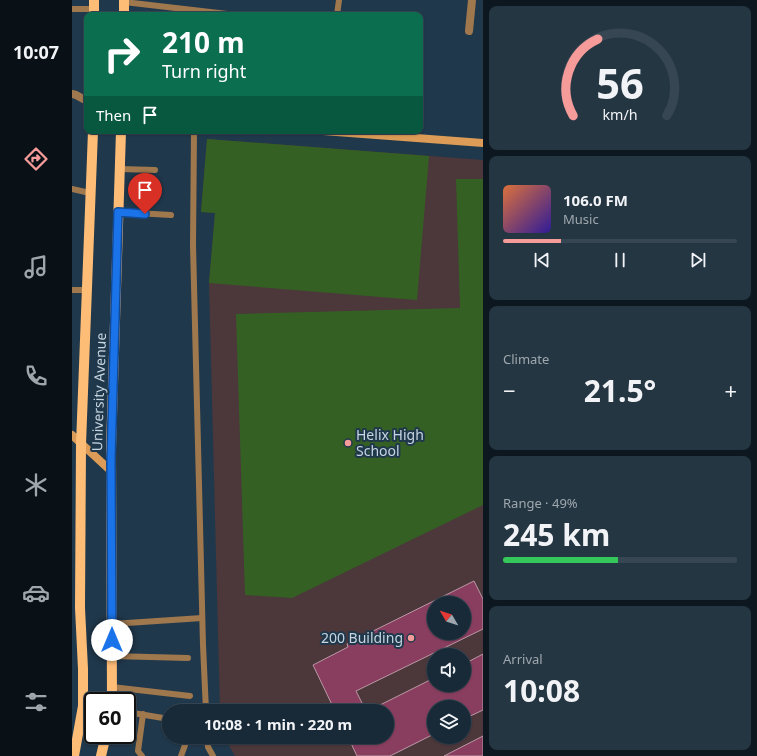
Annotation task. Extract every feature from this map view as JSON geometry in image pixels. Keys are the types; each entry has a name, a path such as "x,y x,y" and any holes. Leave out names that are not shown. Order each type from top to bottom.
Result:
{"main road":[{"path":"124,1 124,12"},
{"name":"University Avenue","path":"74,756 83,706 83,669 76,605 93,134"},
{"name":"University Avenue","path":"112,692 111,471 121,134"},
{"path":"100,756 103,744"}],"street":[{"path":"469,31 472,0"},
{"path":"72,94 76,94 84,99"},
{"path":"366,134 483,143"},
{"path":"72,435 111,471"}],"lane":[{"path":"337,12 339,0"},
{"path":"124,1 212,12"},
{"path":"72,9 94,8"},
{"path":"194,134 193,246 202,618 206,704"},
{"path":"120,169 154,170"},
{"path":"72,189 90,192"},
{"path":"118,212 171,215"},
{"path":"72,290 87,290"},
{"path":"112,624 202,618"},
{"path":"112,656 188,658"},
{"path":"112,687 190,696"},
{"path":"136,713 162,718"},
{"path":"142,756 138,751 143,714"},
{"path":"181,756 185,744"},
{"path":"208,744 212,756"}],"shaded area":[{"name":"Helix High School","path":"207,139 483,160 483,756 235,756 228,744 394,744 394,704 220,704 209,283 215,213 201,212"}],"green space":[{"path":"207,139 429,156 417,300 209,283 215,213 201,212"},
{"path":"456,179 483,179 483,505 292,598 245,595 236,314 460,308"}],"building":[{"name":"200 Building","path":"474,581 483,599 483,629 471,635 471,596 444,596"},
{"name":"200 Building","path":"427,604 427,640 460,640 444,648 427,648 427,656 356,691 362,704 332,704 313,665 348,647 347,644"},
{"path":"483,654 483,710 471,716 471,700 427,700 427,738 390,756 357,756 351,744 394,744 394,704 382,704 427,682 427,692 471,692 471,660"},
{"path":"483,736 483,756 444,756 467,744 471,744 471,742"}],"place":[{"name":"Helix High School","path":"348,443"},
{"name":"200 Building","path":"411,638"}],"route":[{"path":"112,640 111,460 118,212 145,214"}]}
